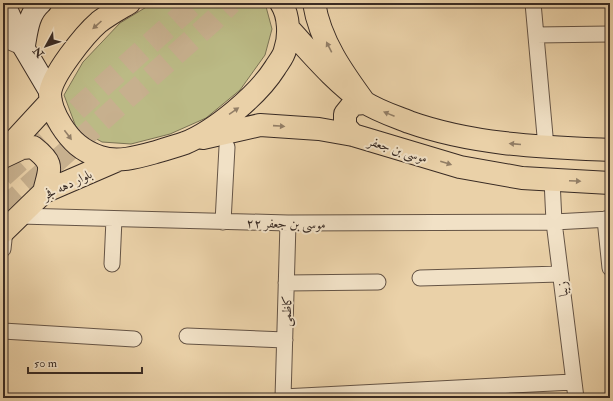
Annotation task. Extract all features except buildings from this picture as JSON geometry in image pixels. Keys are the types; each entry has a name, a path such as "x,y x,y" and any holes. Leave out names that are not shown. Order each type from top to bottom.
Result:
{"main road":[{"path":"4,3 24,48 51,97 57,119 68,137 79,148 100,157 118,160 144,155 186,142 209,129 240,107 270,76 285,50 288,28 287,15 282,4"},
{"path":"24,48 29,20 36,7 41,3"},
{"path":"3,153 51,97 62,69 81,40 99,22 129,3"},
{"path":"314,3 325,39 341,70 365,103"},
{"path":"288,28 339,83 365,103 387,114 425,127 491,142 546,147 610,150"},
{"path":"353,135 345,126 345,114 353,104 365,103"},
{"name":"موسی بن جعفر","path":"186,142 260,125 319,128 353,135 460,167 522,178 610,183"},
{"path":"3,157 22,148 33,147 45,157 50,168 44,192"},
{"name":"بلوار دهه فجر","path":"8,231 44,192 118,160"}],"street":[{"path":"530,4 536,35 546,147"},
{"path":"536,35 610,34"},
{"path":"3,39 24,48"},
{"path":"223,222 227,147"},
{"name":"زیبا","path":"552,180 554,222 576,398"},
{"path":"112,264 114,219"},
{"name":"موسی بن جعفر ۲۲","path":"8,231 114,219 288,223 554,222 608,219"},
{"path":"608,219 610,268"},
{"name":"کاظمی","path":"283,397 288,223"},
{"path":"420,278 560,274"},
{"path":"286,283 378,282"},
{"path":"3,331 134,339"},
{"path":"187,336 285,340"},
{"path":"283,397 573,382"}],"shaded area":[{"path":"153,3 265,3 272,29 265,55 240,90 206,118 170,134 131,144 102,142 76,127 64,95 83,62 120,23"}],"tunnel":[{"path":"3,176 195,3"},
{"path":"3,209 214,20 231,3"}]}
